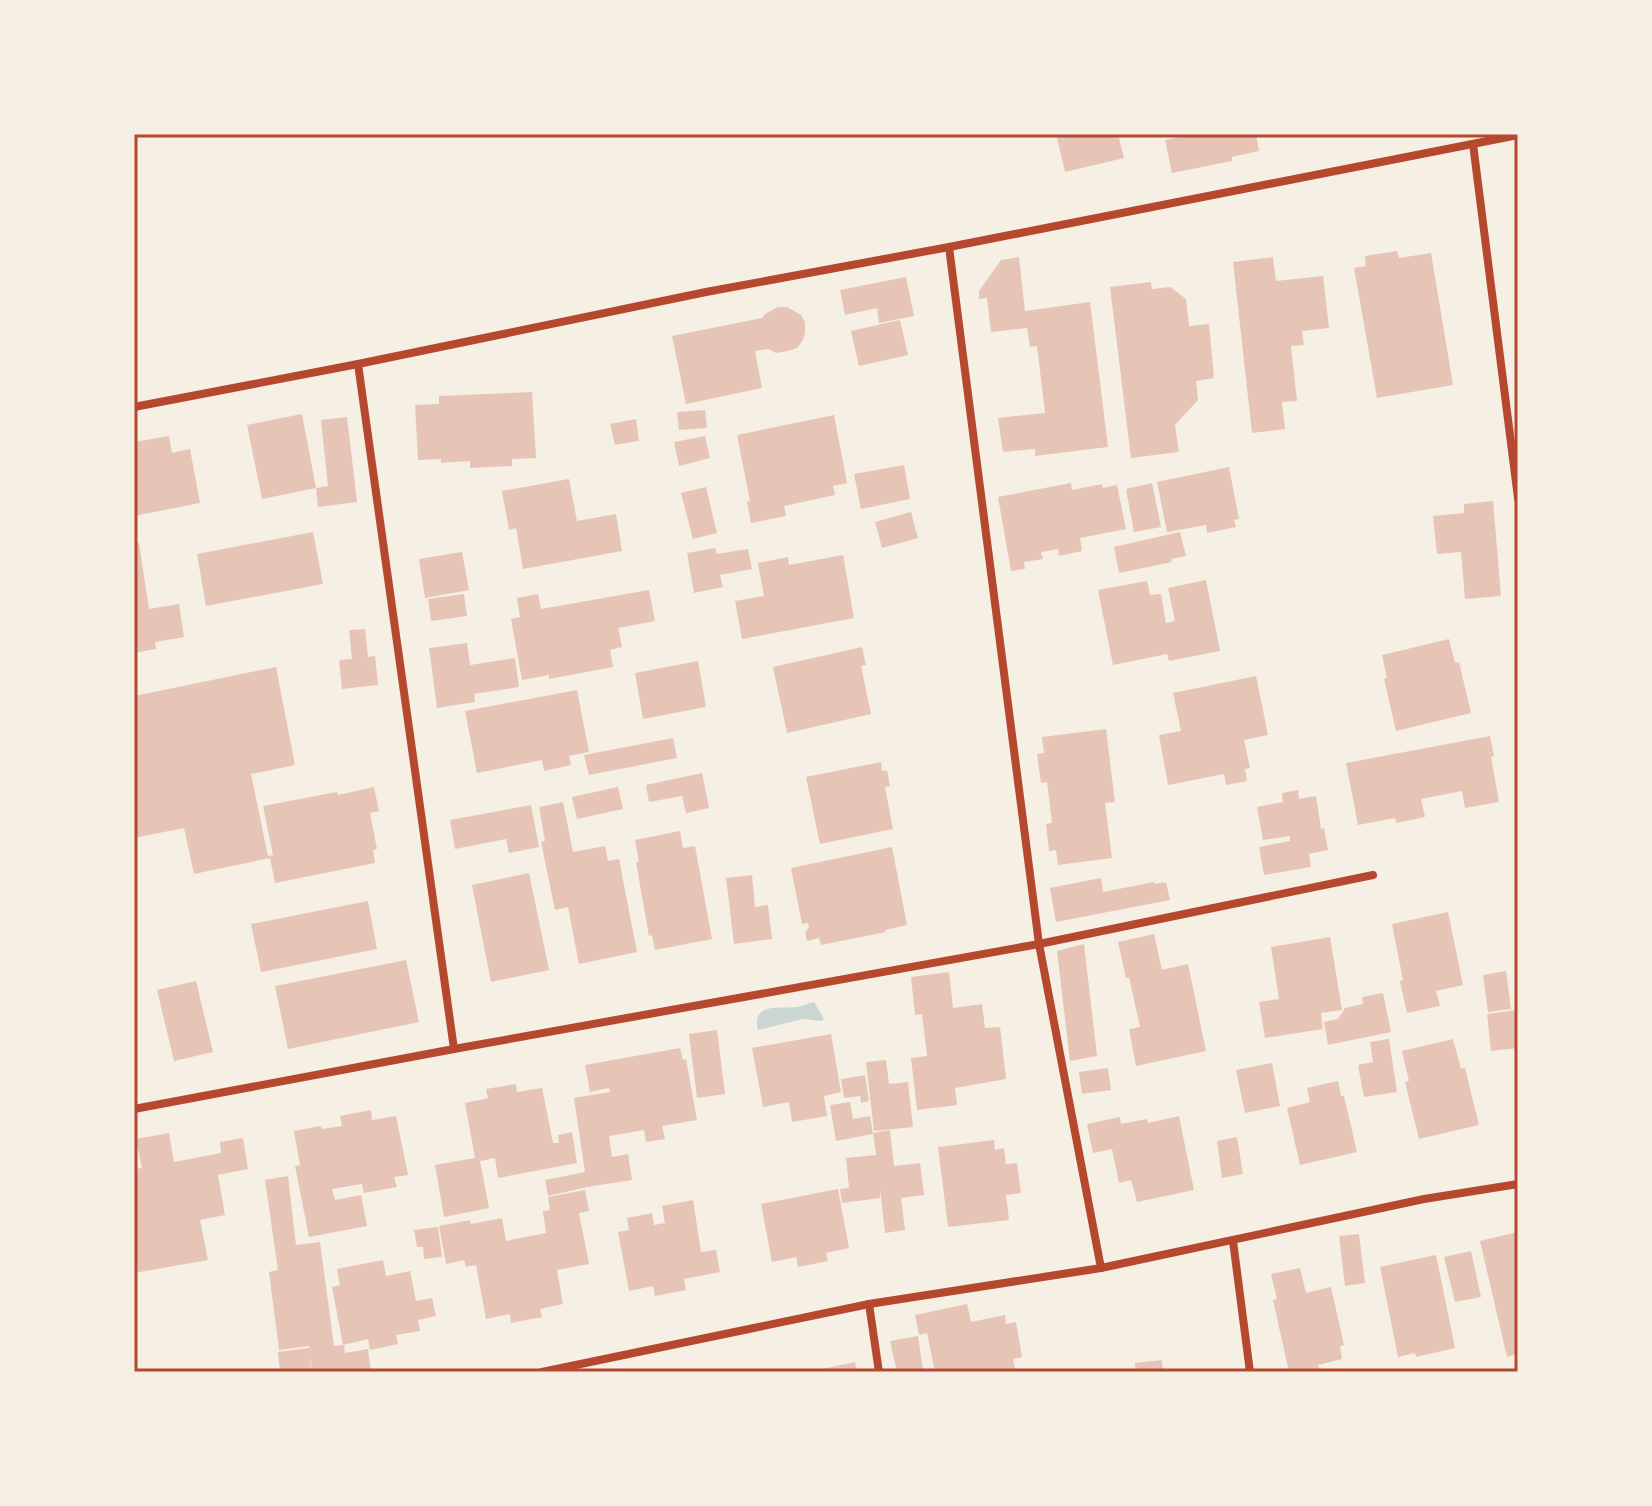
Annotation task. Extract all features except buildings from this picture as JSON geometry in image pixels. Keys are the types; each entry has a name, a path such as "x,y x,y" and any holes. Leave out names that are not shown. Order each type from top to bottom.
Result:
{"street":[{"path":"134,407 706,292 1518,135"},
{"path":"1473,144 1518,498"},
{"path":"949,247 1039,944 1101,1268"},
{"path":"358,364 454,1049"},
{"path":"134,1109 1039,944 1373,875"},
{"path":"542,1372 869,1304 1101,1268 1424,1199 1518,1184"},
{"path":"1233,1241 1250,1372"},
{"path":"869,1304 879,1372"}],"shaded area":[{"path":"814,1002 824,1019 821,1021 803,1019 758,1030 757,1020 764,1010"}]}
